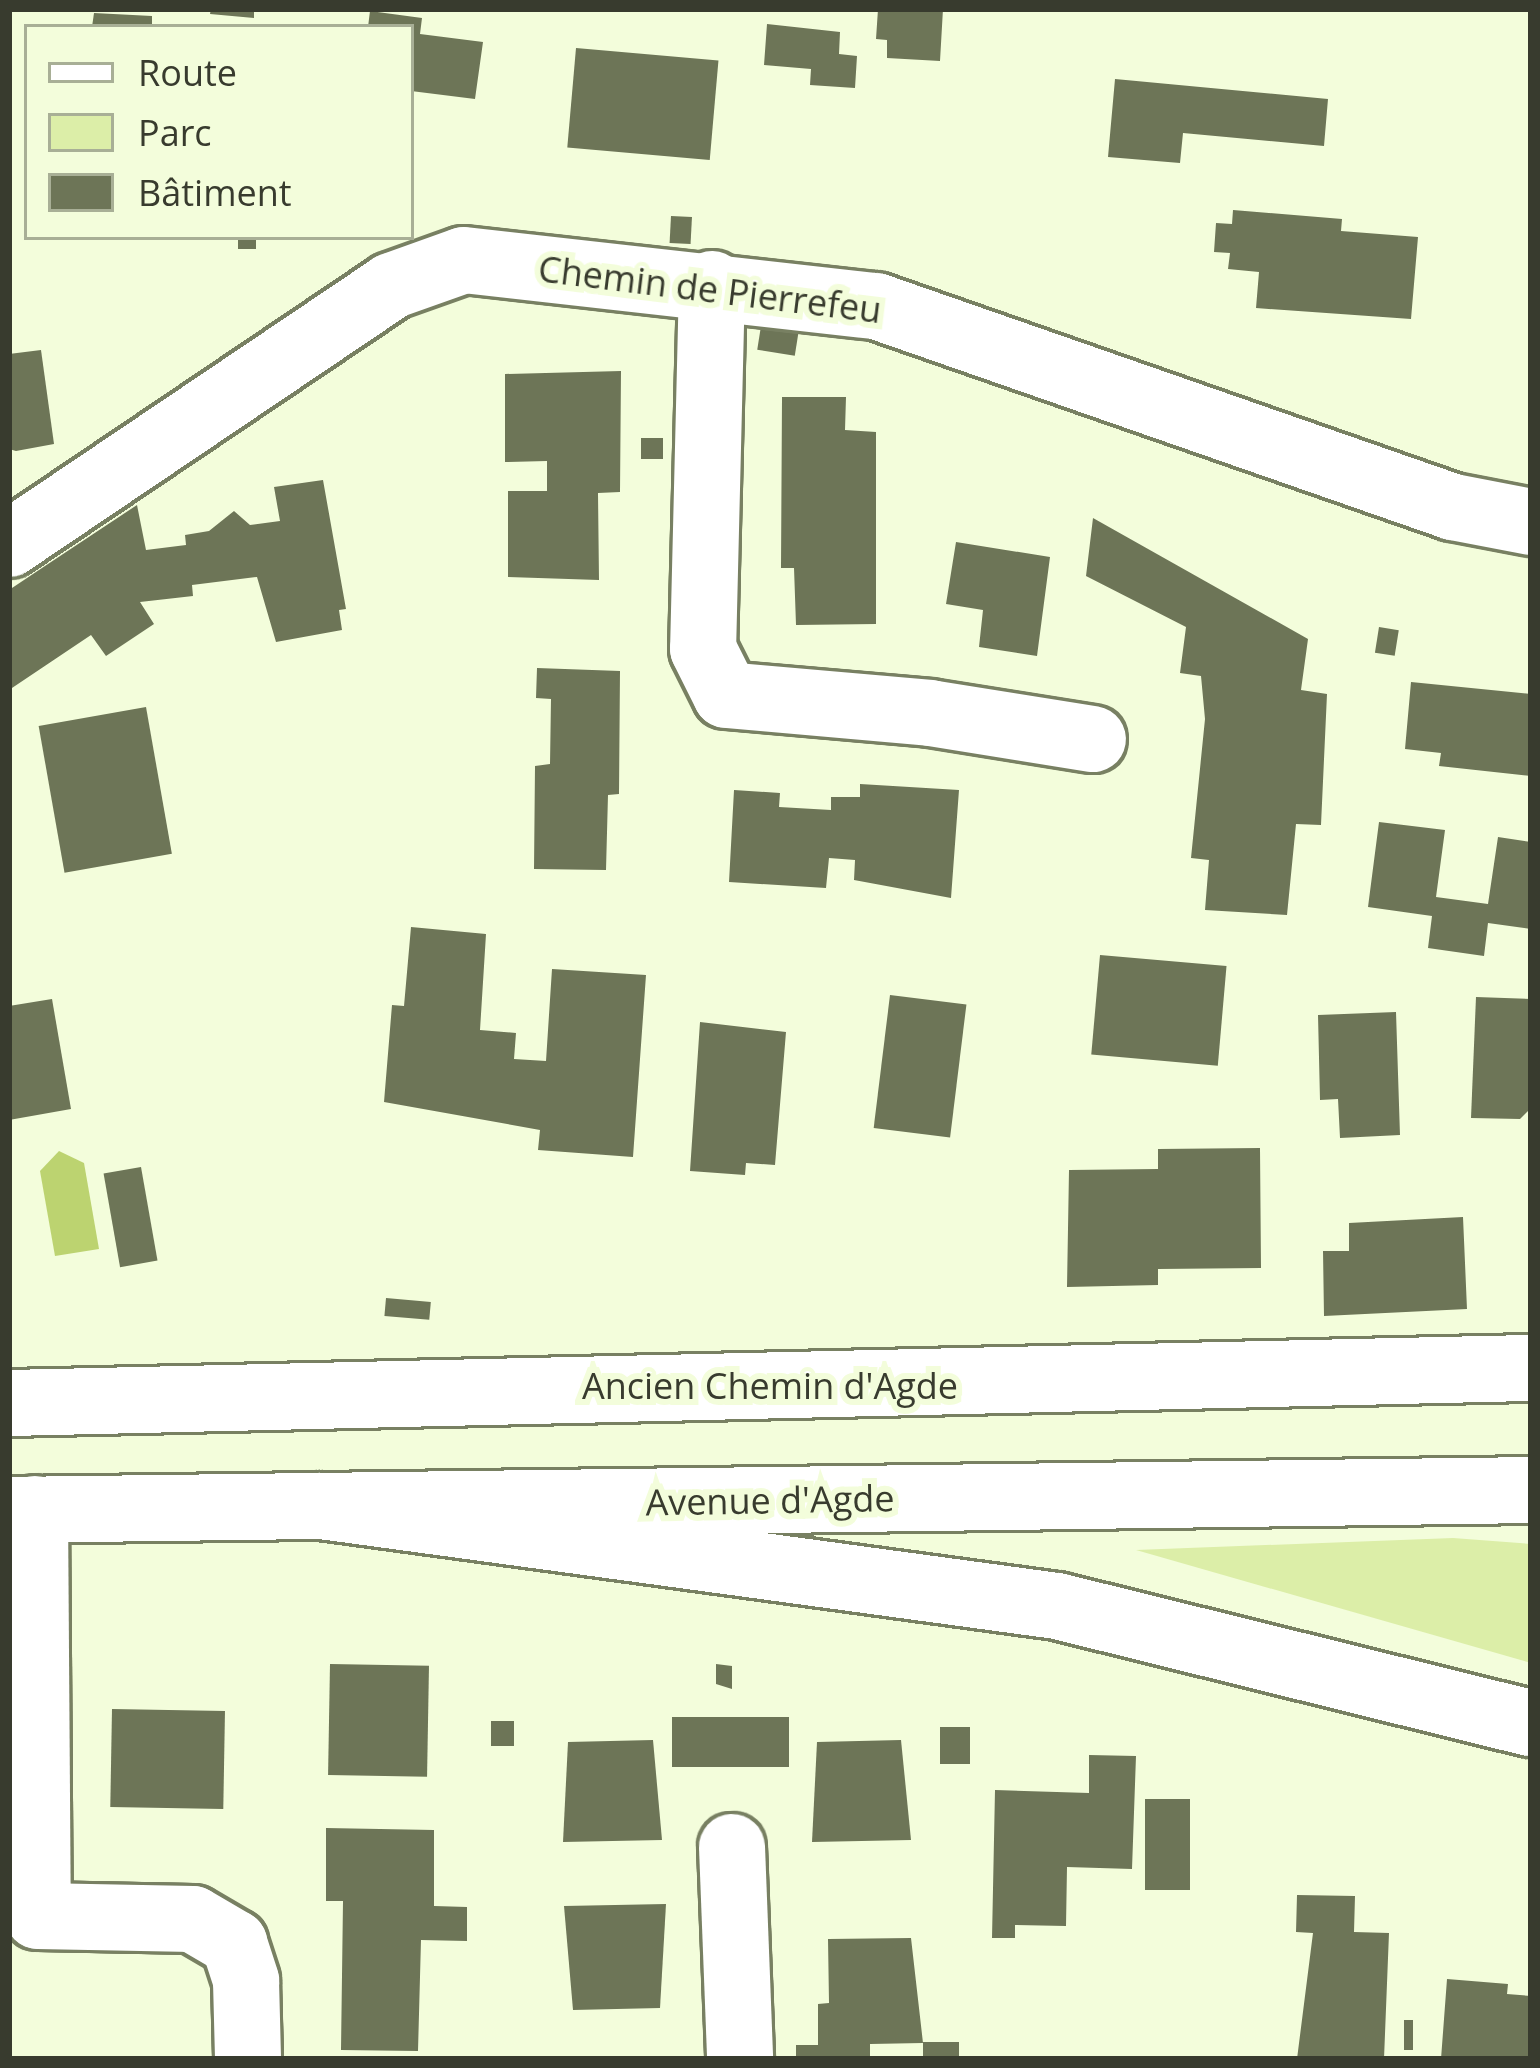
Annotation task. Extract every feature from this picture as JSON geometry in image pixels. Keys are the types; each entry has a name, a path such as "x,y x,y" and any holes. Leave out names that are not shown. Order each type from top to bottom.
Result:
{"main road":[{"name":"Chemin de Pierrefeu","path":"9,544 391,286 464,260 712,284 876,306 1453,506 1531,522"},
{"path":"712,284 703,650 726,694 930,713 1093,739"},
{"name":"Ancien Chemin d'Agde","path":"9,1403 1531,1368"},
{"name":"Avenue d'Agde","path":"22,1510 1531,1490"},
{"path":"321,1506 1057,1606 1531,1723"},
{"path":"22,1510 38,1916 193,1919 234,1943 246,1981 248,2059"},
{"path":"732,1847 740,2059"}],"green space":[{"path":"1453,1538 1531,1544 1531,1663 1136,1550"}],"shaded area":[{"path":"59,1151 84,1163 99,1249 55,1256 40,1171"}],"building":[{"path":"211,9 254,9 254,18 210,14"},
{"path":"878,9 943,9 940,61 887,58 887,40 876,39"},
{"path":"370,11 422,18 420,34 483,42 475,99 414,91 414,24 368,24"},
{"path":"94,13 152,16 152,24 92,24"},
{"path":"767,24 840,32 839,54 857,56 855,88 810,85 811,69 764,65"},
{"path":"576,48 718,60 710,160 567,148"},
{"path":"1115,79 1328,99 1324,146 1183,133 1180,163 1108,157"},
{"path":"1233,210 1342,219 1341,231 1418,237 1411,319 1256,308 1259,272 1228,269 1230,253 1214,252 1216,223 1232,224"},
{"path":"671,216 692,217 691,244 670,243"},
{"path":"238,240 256,240 256,249 238,249"},
{"path":"761,326 799,332 795,356 757,350"},
{"path":"41,350 54,444 16,451 9,449 9,354"},
{"path":"621,371 620,492 598,493 599,580 508,577 508,491 547,491 547,461 505,462 505,374"},
{"path":"782,397 846,397 845,430 876,432 876,624 796,625 794,568 781,568"},
{"path":"641,438 663,438 663,459 641,459"},
{"path":"323,480 346,609 339,610 342,630 276,642 257,577 192,585 193,596 140,602 154,624 106,656 91,635 9,690 9,590 137,505 146,550 186,545 185,535 209,531 234,511 250,525 280,521 274,487"},
{"path":"1093,518 1308,639 1301,690 1327,694 1321,825 1296,824 1287,915 1205,910 1209,860 1191,858 1205,719 1201,676 1180,673 1186,627 1086,576"},
{"path":"956,542 1050,557 1037,656 979,647 983,610 946,604"},
{"path":"1379,627 1399,630 1395,656 1375,653"},
{"path":"537,668 620,671 619,794 608,795 606,870 534,869 535,766 550,764 551,699 536,698"},
{"path":"1411,682 1531,694 1531,776 1439,766 1441,753 1405,749"},
{"path":"146,707 172,854 65,873 39,726"},
{"path":"860,784 959,790 951,898 854,880 855,860 829,858 826,888 729,882 734,790 780,793 779,807 831,810 831,797 860,797"},
{"path":"1379,822 1445,830 1436,897 1488,904 1498,837 1531,842 1531,929 1488,923 1484,956 1428,948 1432,916 1368,907"},
{"path":"411,927 486,934 480,1030 516,1033 514,1059 546,1061 552,969 646,975 633,1157 538,1150 540,1130 384,1102 392,1005 404,1006"},
{"path":"1100,955 1227,966 1218,1066 1091,1055"},
{"path":"890,995 966,1004 950,1137 874,1128"},
{"path":"1476,997 1531,999 1531,1108 1520,1119 1471,1118"},
{"path":"52,999 71,1109 9,1120 9,1006"},
{"path":"1396,1012 1400,1135 1340,1138 1338,1099 1320,1100 1318,1015"},
{"path":"700,1022 786,1032 775,1165 746,1163 745,1175 690,1171"},
{"path":"1260,1148 1261,1268 1158,1269 1158,1285 1067,1287 1069,1170 1158,1169 1158,1149"},
{"path":"141,1167 157,1261 120,1267 104,1174"},
{"path":"1463,1217 1467,1309 1324,1316 1323,1251 1349,1251 1349,1223"},
{"path":"386,1298 431,1302 429,1320 384,1316"},
{"path":"330,1664 429,1666 427,1777 328,1775"},
{"path":"716,1664 732,1666 732,1689 716,1684"},
{"path":"112,1709 225,1711 223,1809 110,1807"},
{"path":"672,1717 789,1717 789,1767 672,1767"},
{"path":"491,1721 514,1721 514,1746 491,1746"},
{"path":"940,1727 970,1727 970,1764 940,1764"},
{"path":"653,1740 662,1840 563,1842 568,1742"},
{"path":"901,1740 911,1840 812,1842 817,1742"},
{"path":"1089,1755 1136,1756 1132,1869 1067,1867 1066,1926 1015,1925 1015,1938 992,1938 995,1790 1089,1793"},
{"path":"1145,1799 1190,1799 1190,1890 1145,1890"},
{"path":"326,1828 434,1830 434,1906 467,1907 467,1941 421,1940 418,2051 341,2050 343,1901 326,1901"},
{"path":"1297,1895 1355,1896 1354,1932 1389,1933 1384,2059 1297,2059 1313,1933 1296,1932"},
{"path":"666,1904 660,2008 573,2010 564,1906"},
{"path":"911,1938 923,2043 870,2044 870,2059 796,2059 796,2045 818,2045 818,2004 829,2003 828,1939"},
{"path":"1447,1979 1508,1984 1507,1994 1531,1996 1531,2059 1441,2059"},
{"path":"1404,2020 1413,2020 1413,2050 1404,2050"},
{"path":"923,2042 959,2042 959,2059 923,2059"}]}
